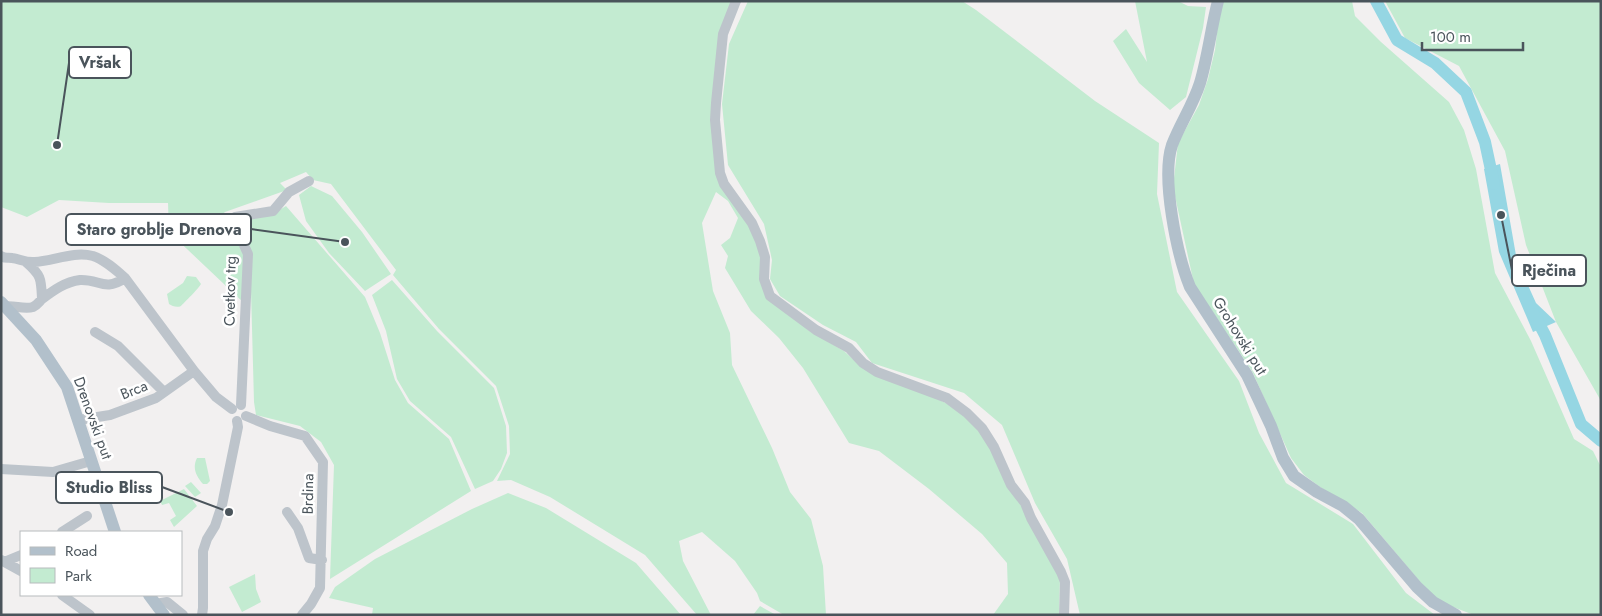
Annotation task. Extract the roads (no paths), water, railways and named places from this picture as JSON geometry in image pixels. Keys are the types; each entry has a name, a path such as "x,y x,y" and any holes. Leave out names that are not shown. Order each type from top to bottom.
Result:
{"main road":[{"name":"Grohovski put","path":"1218,1 1209,50 1194,102 1172,147 1168,167 1168,188 1184,271 1190,287 1248,375 1283,458 1294,476 1317,492 1343,506 1359,519 1417,587 1433,602 1456,615"},
{"name":"Drenovski put","path":"3,305 36,340 67,386 115,531"},
{"path":"152,599 164,615"}],"street":[{"path":"736,1 723,34 717,82 715,120 720,173 724,184 752,222 760,241 765,257 764,279 770,296 816,330 849,348 868,367 947,398 967,413 988,437 1011,485 1025,502 1031,518 1065,582 1064,615"},
{"name":"Cvetkov trg","path":"237,420 232,417 237,407 248,254 243,242 226,230 228,221 235,217 273,211 289,192 309,180"},
{"path":"1,256 26,262 37,262 61,256 92,256 112,267 125,278 194,371 216,396 237,407"},
{"path":"26,262 40,278 42,299"},
{"path":"3,305 22,308 35,306 63,284 82,280 107,285 116,284 125,278"},
{"path":"95,332 118,346 164,392"},
{"name":"Brca","path":"78,420 110,415 156,398 194,371"},
{"name":"Cvetkov trg","path":"237,407 246,409 246,416"},
{"path":"202,615 203,551 207,539 215,526 222,505 238,427 237,420 244,419 246,416"},
{"name":"Brdina","path":"246,416 270,426 305,436 323,462 320,588 302,615"},
{"path":"1,469 53,472 91,461"},
{"path":"287,512 298,528 309,558 322,560"},
{"path":"64,531 88,516"},
{"path":"3,561 20,555"},
{"path":"3,561 20,570"},
{"path":"63,596 90,615"},
{"path":"152,599 167,602 183,615"}],"water":[{"path":"1500,164 1517,261 1536,303 1556,322 1533,332 1499,252 1484,169"}],"waterway":[{"path":"1376,1 1397,40 1435,63 1466,92 1485,142 1494,184"},
{"path":"1534,314 1545,335 1581,424 1601,441"}],"place":[{"name":"Vršak","path":"57,145"},
{"name":"Rječina","path":"1501,215"},
{"name":"Staro groblje Drenova","path":"345,242"},
{"name":"Studio Bliss","path":"229,512"}]}
